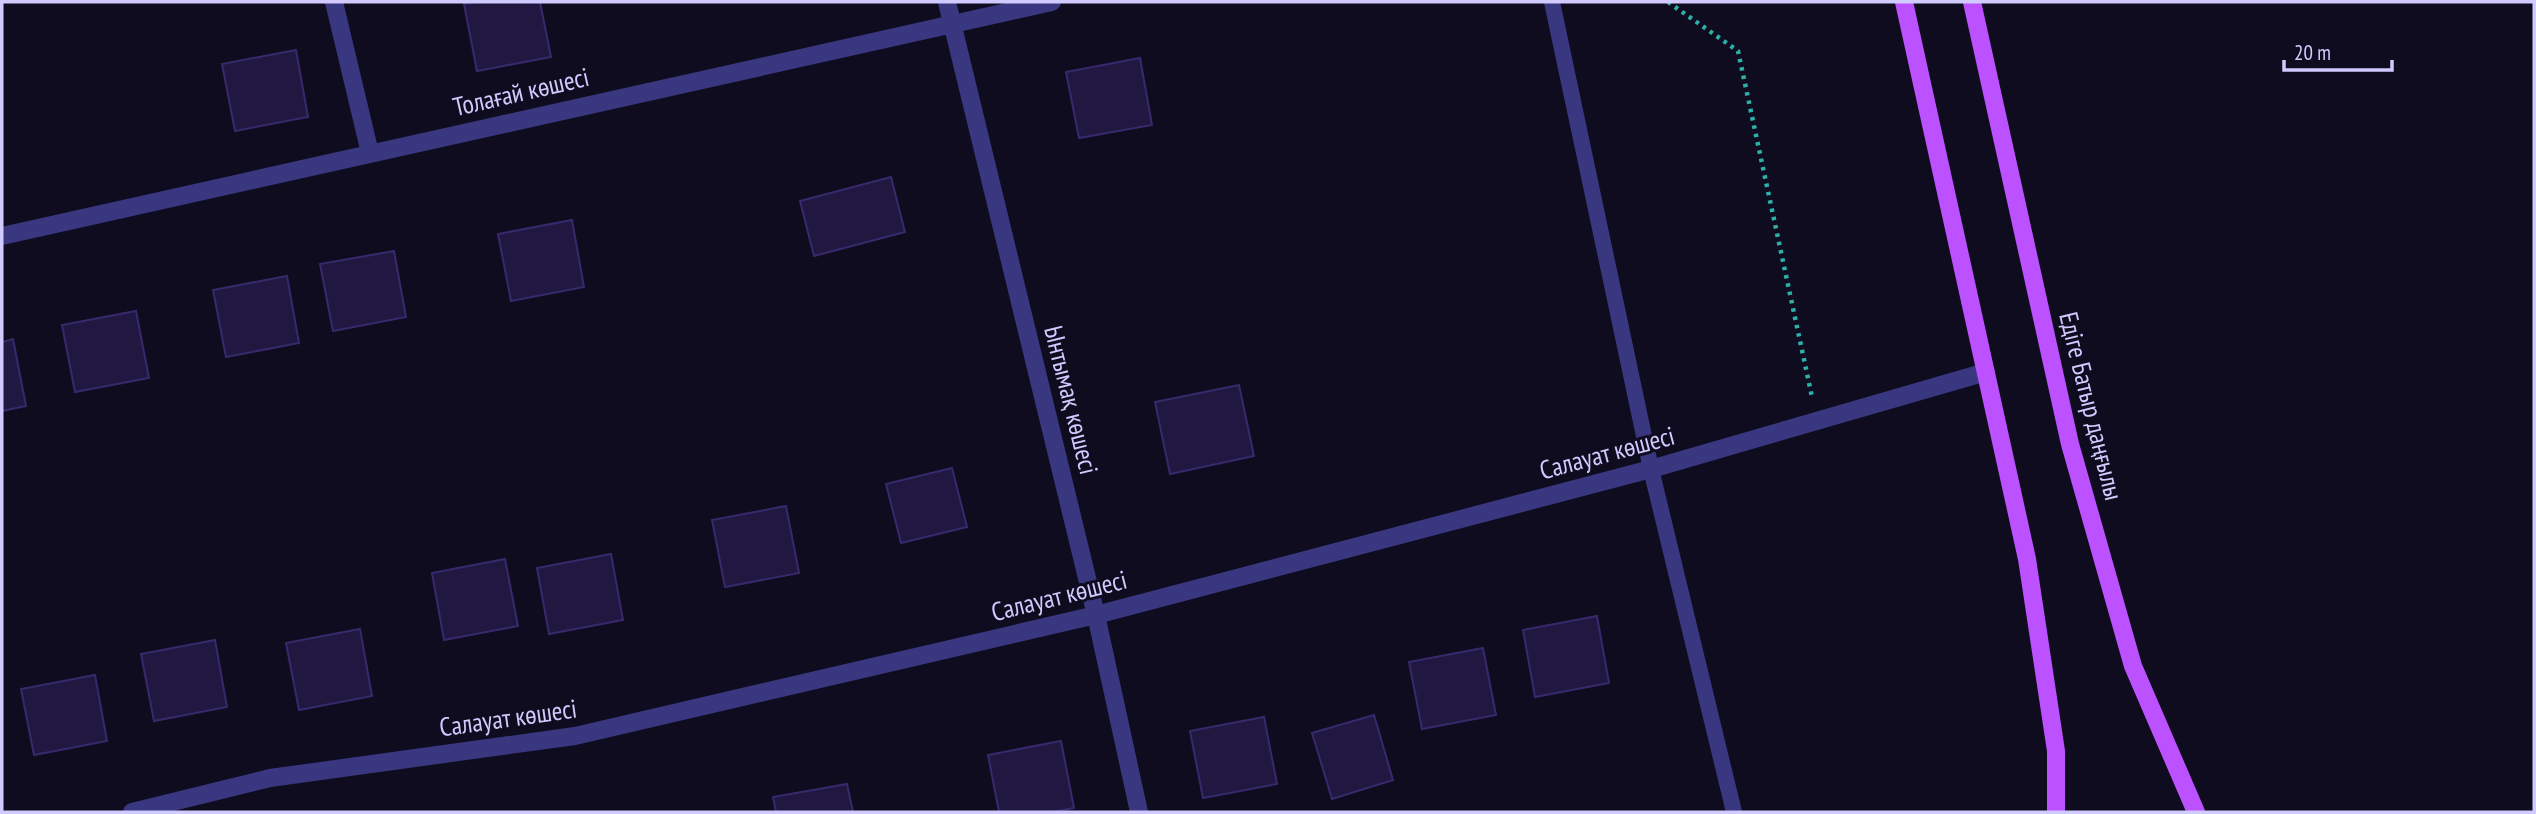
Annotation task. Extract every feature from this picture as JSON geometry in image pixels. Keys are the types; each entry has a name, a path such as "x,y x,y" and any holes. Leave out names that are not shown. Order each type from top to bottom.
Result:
{"main road":[{"path":"1904,2 2027,558 2056,751 2056,812"},
{"name":"Едіге Батыр даңғылы","path":"1972,2 2070,444 2133,666 2196,812"}],"street":[{"path":"334,2 370,153"},
{"name":"Ынтымақ көшесі","path":"947,2 1096,615 1139,812"},
{"name":"Толағай көшесі","path":"2,236 952,22 1052,2"},
{"name":"Салауат көшесі","path":"132,812 270,778 575,736 1096,615 1651,469 1986,372"}],"lane":[{"path":"1552,2 1651,469 1734,812"}],"path":[{"path":"1668,2 1738,51 1818,421"}],"building":[{"path":"540,2 551,57 477,71 464,4"},
{"path":"296,50 308,117 235,131 222,64"},
{"path":"1140,58 1152,125 1079,138 1066,72"},
{"path":"891,177 905,232 814,256 800,201"},
{"path":"572,220 584,287 511,301 498,234"},
{"path":"394,251 406,317 333,331 320,264"},
{"path":"287,276 299,343 226,357 213,290"},
{"path":"136,311 149,378 75,392 62,325"},
{"path":"13,339 26,406 2,411 2,342"},
{"path":"1239,385 1254,456 1170,474 1155,402"},
{"path":"952,468 967,527 901,543 886,484"},
{"path":"786,506 799,573 725,587 712,520"},
{"path":"611,554 623,620 549,634 537,568"},
{"path":"505,559 518,626 444,640 432,573"},
{"path":"1597,616 1609,683 1535,697 1523,630"},
{"path":"360,629 372,696 299,710 286,643"},
{"path":"215,640 227,707 154,721 141,654"},
{"path":"1483,648 1496,715 1422,729 1409,662"},
{"path":"95,675 107,741 34,755 21,689"},
{"path":"1374,715 1393,780 1332,799 1312,733"},
{"path":"1264,717 1277,784 1203,798 1190,731"},
{"path":"1061,741 1074,808 1052,812 999,812 988,755"},
{"path":"847,784 853,812 776,812 773,797"}]}
